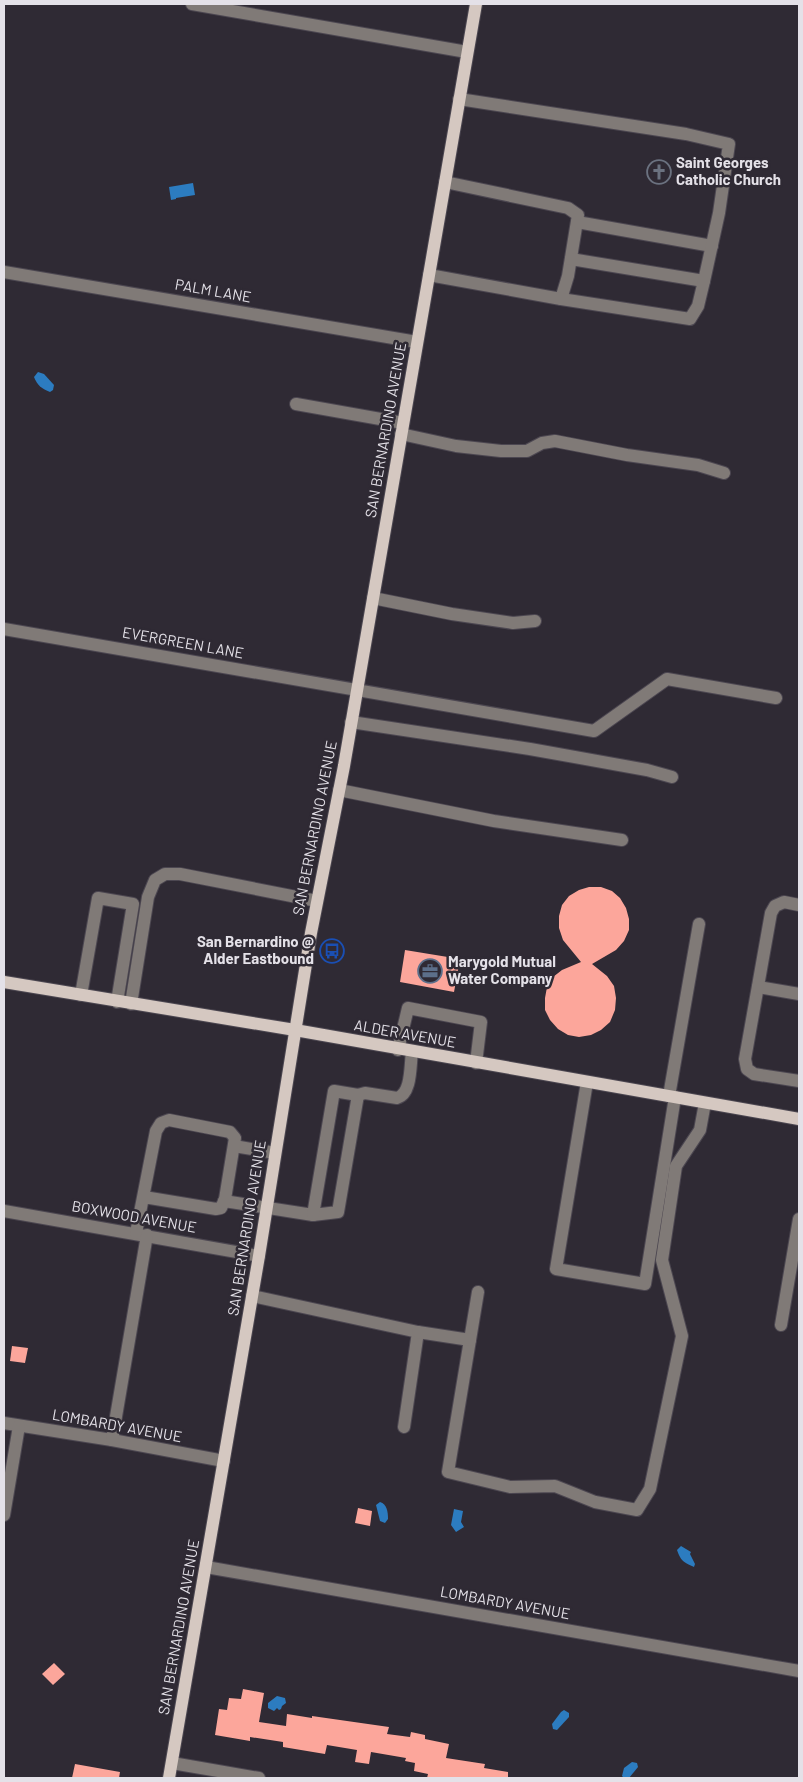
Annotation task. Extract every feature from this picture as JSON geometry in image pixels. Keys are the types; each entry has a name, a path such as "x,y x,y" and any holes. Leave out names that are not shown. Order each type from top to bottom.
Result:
{"main road":[{"name":"SAN BERNARDINO AVENUE","path":"169,1778 259,1256 317,901 357,690 476,4"},
{"name":"ALDER AVENUE","path":"4,982 295,1030 398,1050 799,1119"}],"street":[{"path":"199,4 467,52"},
{"path":"429,275 561,299 690,319 698,306 719,213 729,144 686,134 459,99"},
{"path":"445,182 568,208 578,215 568,276 561,299"},
{"path":"577,222 712,247"},
{"path":"571,260 704,280"},
{"name":"PALM LANE","path":"4,272 417,342"},
{"path":"296,404 402,428 456,446 501,451 527,451 542,443 555,441 698,465 724,473"},
{"path":"373,598 513,623 535,621"},
{"name":"EVERGREEN LANE","path":"4,629 594,731 667,679 776,698"},
{"path":"351,722 530,749 647,770 672,777"},
{"path":"339,790 494,821 622,840"},
{"path":"131,1004 148,898 155,880 165,874 180,874 317,901"},
{"path":"80,995 98,898 133,904 117,1002"},
{"path":"799,905 784,902 774,906 771,912 745,1059 747,1069 754,1074 799,1080"},
{"path":"587,1082 556,1269 645,1284 699,924"},
{"path":"758,987 799,994"},
{"path":"398,1050 408,1008 482,1022 476,1063"},
{"path":"313,1215 334,1091 358,1095 365,1093 401,1097 407,1088 412,1052"},
{"path":"224,1202 313,1215 338,1212 358,1095"},
{"path":"478,1292 448,1472 510,1487 555,1486 595,1502 637,1510 650,1489 682,1336 662,1260 676,1166 700,1130 705,1103"},
{"path":"112,1440 142,1234 144,1197 156,1132 165,1120 230,1132 235,1138 224,1202 220,1208 216,1209 144,1197"},
{"path":"234,1146 276,1153"},
{"name":"BOXWOOD AVENUE","path":"4,1211 259,1256"},
{"path":"781,1325 799,1219"},
{"path":"252,1296 418,1332 470,1340"},
{"path":"404,1427 418,1332"},
{"name":"LOMBARDY AVENUE","path":"4,1423 112,1440 224,1461"},
{"path":"4,1515 19,1426"},
{"name":"LOMBARDY AVENUE","path":"206,1567 799,1671"},
{"path":"172,1762 259,1778"}],"water":[{"path":"193,183 195,195 171,200 169,187"},
{"path":"38,372 44,374 54,385 53,390 50,392 38,384 34,377"},
{"path":"380,1502 386,1506 388,1519 385,1523 380,1521 376,1505"},
{"path":"454,1509 463,1511 461,1522 464,1527 456,1532 451,1525"},
{"path":"681,1546 691,1552 690,1554 695,1564 694,1567 681,1559 677,1550"},
{"path":"277,1696 285,1698 286,1703 281,1709 277,1708 274,1711 268,1708 268,1703"},
{"path":"564,1710 569,1713 569,1717 557,1730 553,1729 552,1724"},
{"path":"632,1762 637,1763 638,1767 629,1778 624,1778 622,1776 624,1768"}],"building":[{"path":"589,887 601,887 612,891 620,898 626,908 629,930 624,941 616,950 592,964 607,976 614,986 615,1010 610,1022 601,1030 591,1035 579,1037 568,1035 558,1029 550,1020 545,1010 545,998 547,987 553,977 562,970 581,962 563,940 559,928 559,916 562,905 569,896"},
{"name":"Marygold Mutual Water Company","path":"405,950 460,959 454,992 400,982"},
{"path":"12,1346 28,1348 25,1363 10,1361"},
{"path":"358,1508 372,1511 370,1526 355,1523"},
{"path":"54,1663 65,1674 53,1685 42,1674"},
{"path":"243,1689 264,1693 259,1722 286,1726 287,1714 389,1727 387,1734 410,1737 411,1732 425,1735 425,1739 449,1744 446,1758 485,1764 484,1768 508,1772 508,1778 427,1778 428,1774 414,1771 415,1763 405,1761 406,1758 371,1752 369,1764 355,1762 357,1750 327,1745 325,1754 283,1747 283,1742 250,1737 250,1741 215,1735 219,1709 227,1710 229,1698 241,1699"},
{"path":"75,1764 120,1772 119,1778 72,1778"}],"place":[{"name":"Saint Georges Catholic Church","path":"659,172"},
{"name":"San Bernardino @ Alder Eastbound","path":"332,951"},
{"name":"Marygold Mutual Water Company","path":"430,971"}]}
